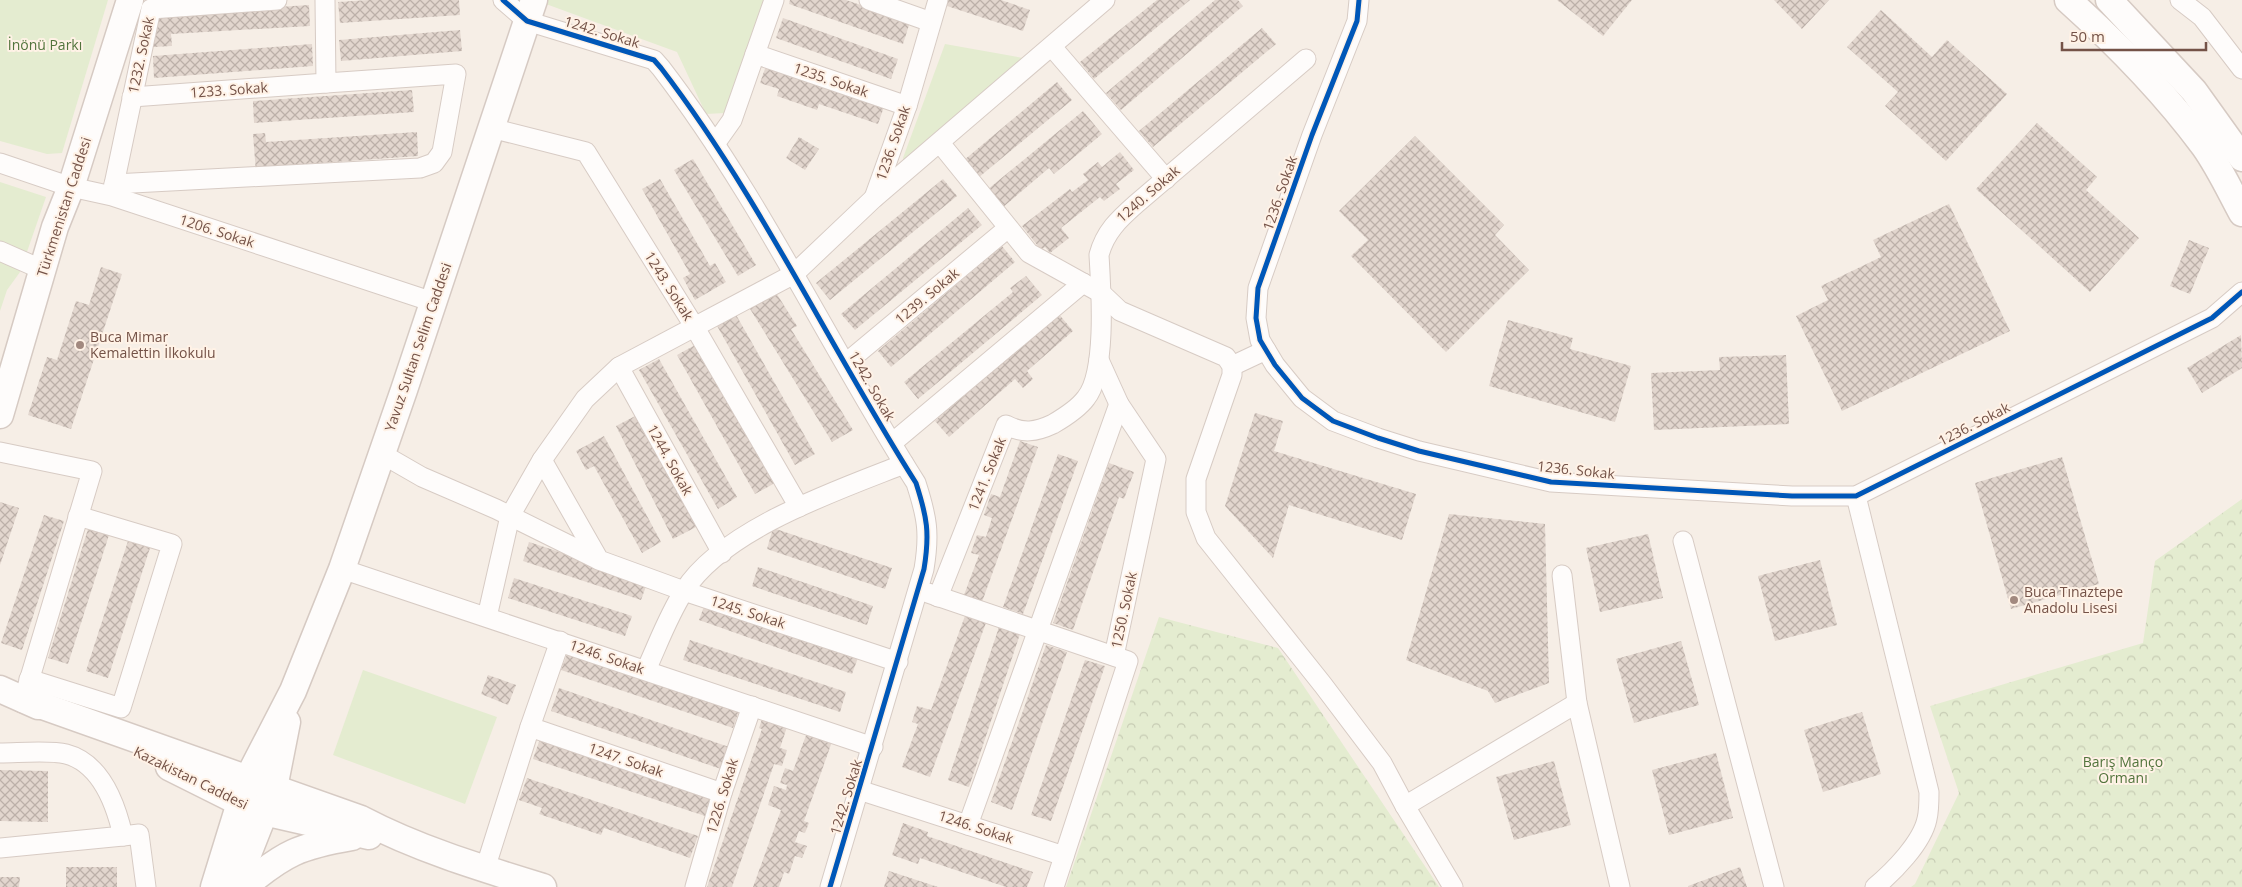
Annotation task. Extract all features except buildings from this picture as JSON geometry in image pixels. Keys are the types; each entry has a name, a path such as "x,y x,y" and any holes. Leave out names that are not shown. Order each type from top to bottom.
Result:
{"main road":[{"name":"Türkmenistan Caddesi","path":"0,415 55,226 71,187 130,0"},
{"path":"2068,0 2112,40 2178,112 2205,148 2242,213"},
{"path":"2109,0 2194,90 2242,158"},
{"name":"Yavuz Sultan Selim Caddesi","path":"294,691 342,569 382,454 530,10"},
{"path":"235,887 274,788 294,691"},
{"path":"214,887 243,791 294,691"},
{"path":"12,693 243,791"},
{"name":"Kazakistan Caddesi","path":"243,791 274,788 361,819 392,836 485,869 543,887"},
{"name":"Kazakistan Caddesi","path":"243,791 264,812 363,836 392,836"},
{"path":"244,887 265,868 289,853 319,843 363,836"}],"street":[{"name":"1232. Sokak","path":"113,190 151,8 277,0"},
{"path":"325,0 326,83"},
{"path":"503,0 530,10"},
{"path":"715,144 732,120 774,0"},
{"path":"869,0 931,22"},
{"name":"1236. Sokak","path":"873,199 907,106 938,0"},
{"name":"1236. Sokak","path":"487,617 510,516 542,460 586,399 619,367 794,274 873,199 1105,0"},
{"name":"1236. Sokak","path":"1359,0 1357,21 1312,135 1258,288 1256,318 1260,340 1275,365 1302,398 1333,421 1419,451 1551,482 1792,496 1856,496 2212,318 2242,292"},
{"path":"2180,0 2202,18 2242,70"},
{"name":"1242. Sokak","path":"530,10 654,60 669,78 715,144 916,482 926,514 928,542 920,591 830,887"},
{"path":"1052,46 1166,179"},
{"name":"1235. Sokak","path":"755,54 907,106"},
{"name":"1240. Sokak","path":"1101,293 1099,255 1103,240 1114,224 1306,59"},
{"name":"1233. Sokak","path":"113,190 420,168 434,163 442,152 456,74 132,98"},
{"name":"1243. Sokak","path":"491,128 586,152 694,326 799,507"},
{"path":"940,143 1029,253 1101,293 1120,311 1226,357 1232,366 1232,375 1196,479 1196,512 1206,538 1323,685 1382,763 1453,887"},
{"name":"1206. Sokak","path":"0,163 71,187 113,190 433,302"},
{"name":"1239. Sokak","path":"846,363 1008,228"},
{"path":"0,251 43,270"},
{"path":"892,443 1083,283"},
{"name":"1241. Sokak","path":"938,597 1006,425 1016,430 1030,432 1045,428 1061,419 1087,397 1094,383 1099,360 1101,293"},
{"path":"1232,366 1266,350"},
{"name":"1250. Sokak","path":"1054,887 1128,661 1114,656 1156,459 1119,404 1099,360"},
{"name":"1244. Sokak","path":"619,367 722,553"},
{"path":"968,825 1119,404"},
{"path":"0,452 92,471 78,516 12,693 121,708 172,544 78,516"},
{"name":"1245. Sokak","path":"382,454 422,477 510,516 599,560 684,591 898,662"},
{"path":"542,460 599,560"},
{"path":"646,670 684,591 704,567 745,536 799,507 904,464"},
{"path":"1856,496 1929,792 1927,820 1917,842 1900,863 1875,887"},
{"path":"1683,541 1774,887"},
{"name":"1246. Sokak","path":"342,569 872,747"},
{"path":"1562,575 1577,703 1620,887"},
{"path":"920,591 1114,656"},
{"path":"485,869 530,727 560,641"},
{"path":"1405,806 1577,703"},
{"name":"1226. Sokak","path":"695,887 722,794 752,706"},
{"name":"1247. Sokak","path":"530,727 722,794"},
{"path":"0,753 65,754 82,761 94,772 113,803 123,836"},
{"name":"1246. Sokak","path":"860,790 1064,856"},
{"path":"0,848 139,834 146,887"}],"green space":[{"name":"İnönü Parkı","path":"0,0 108,0 62,153 47,154 0,141"},
{"path":"535,0 766,0 725,113 706,114 677,52"},
{"path":"945,44 1023,58 904,164 903,158"},
{"path":"0,182 46,197 20,272 7,290 0,311"},
{"name":"Barış Manço Ormanı","path":"2242,499 2242,887 1911,887 1915,884 1959,793 1930,706 2143,643 2155,561"},
{"path":"1159,617 1278,648 1439,887 1066,887"},
{"path":"363,670 497,717 465,804 333,755"}],"cycle path":[{"path":"503,0 527,21 654,60 661,68 697,117 762,220 916,483 923,506 927,535 924,569 830,887"},
{"path":"1359,0 1357,21 1312,135 1258,288 1256,318 1260,340 1275,365 1302,398 1333,421 1378,438 1419,451 1551,482 1792,496 1856,496 2212,318 2242,292"}],"place":[{"name":"Buca Mimar Kemalettin İlkokulu","path":"80,345"},
{"name":"Buca Tınaztepe Anadolu Lisesi","path":"2014,600"}]}
